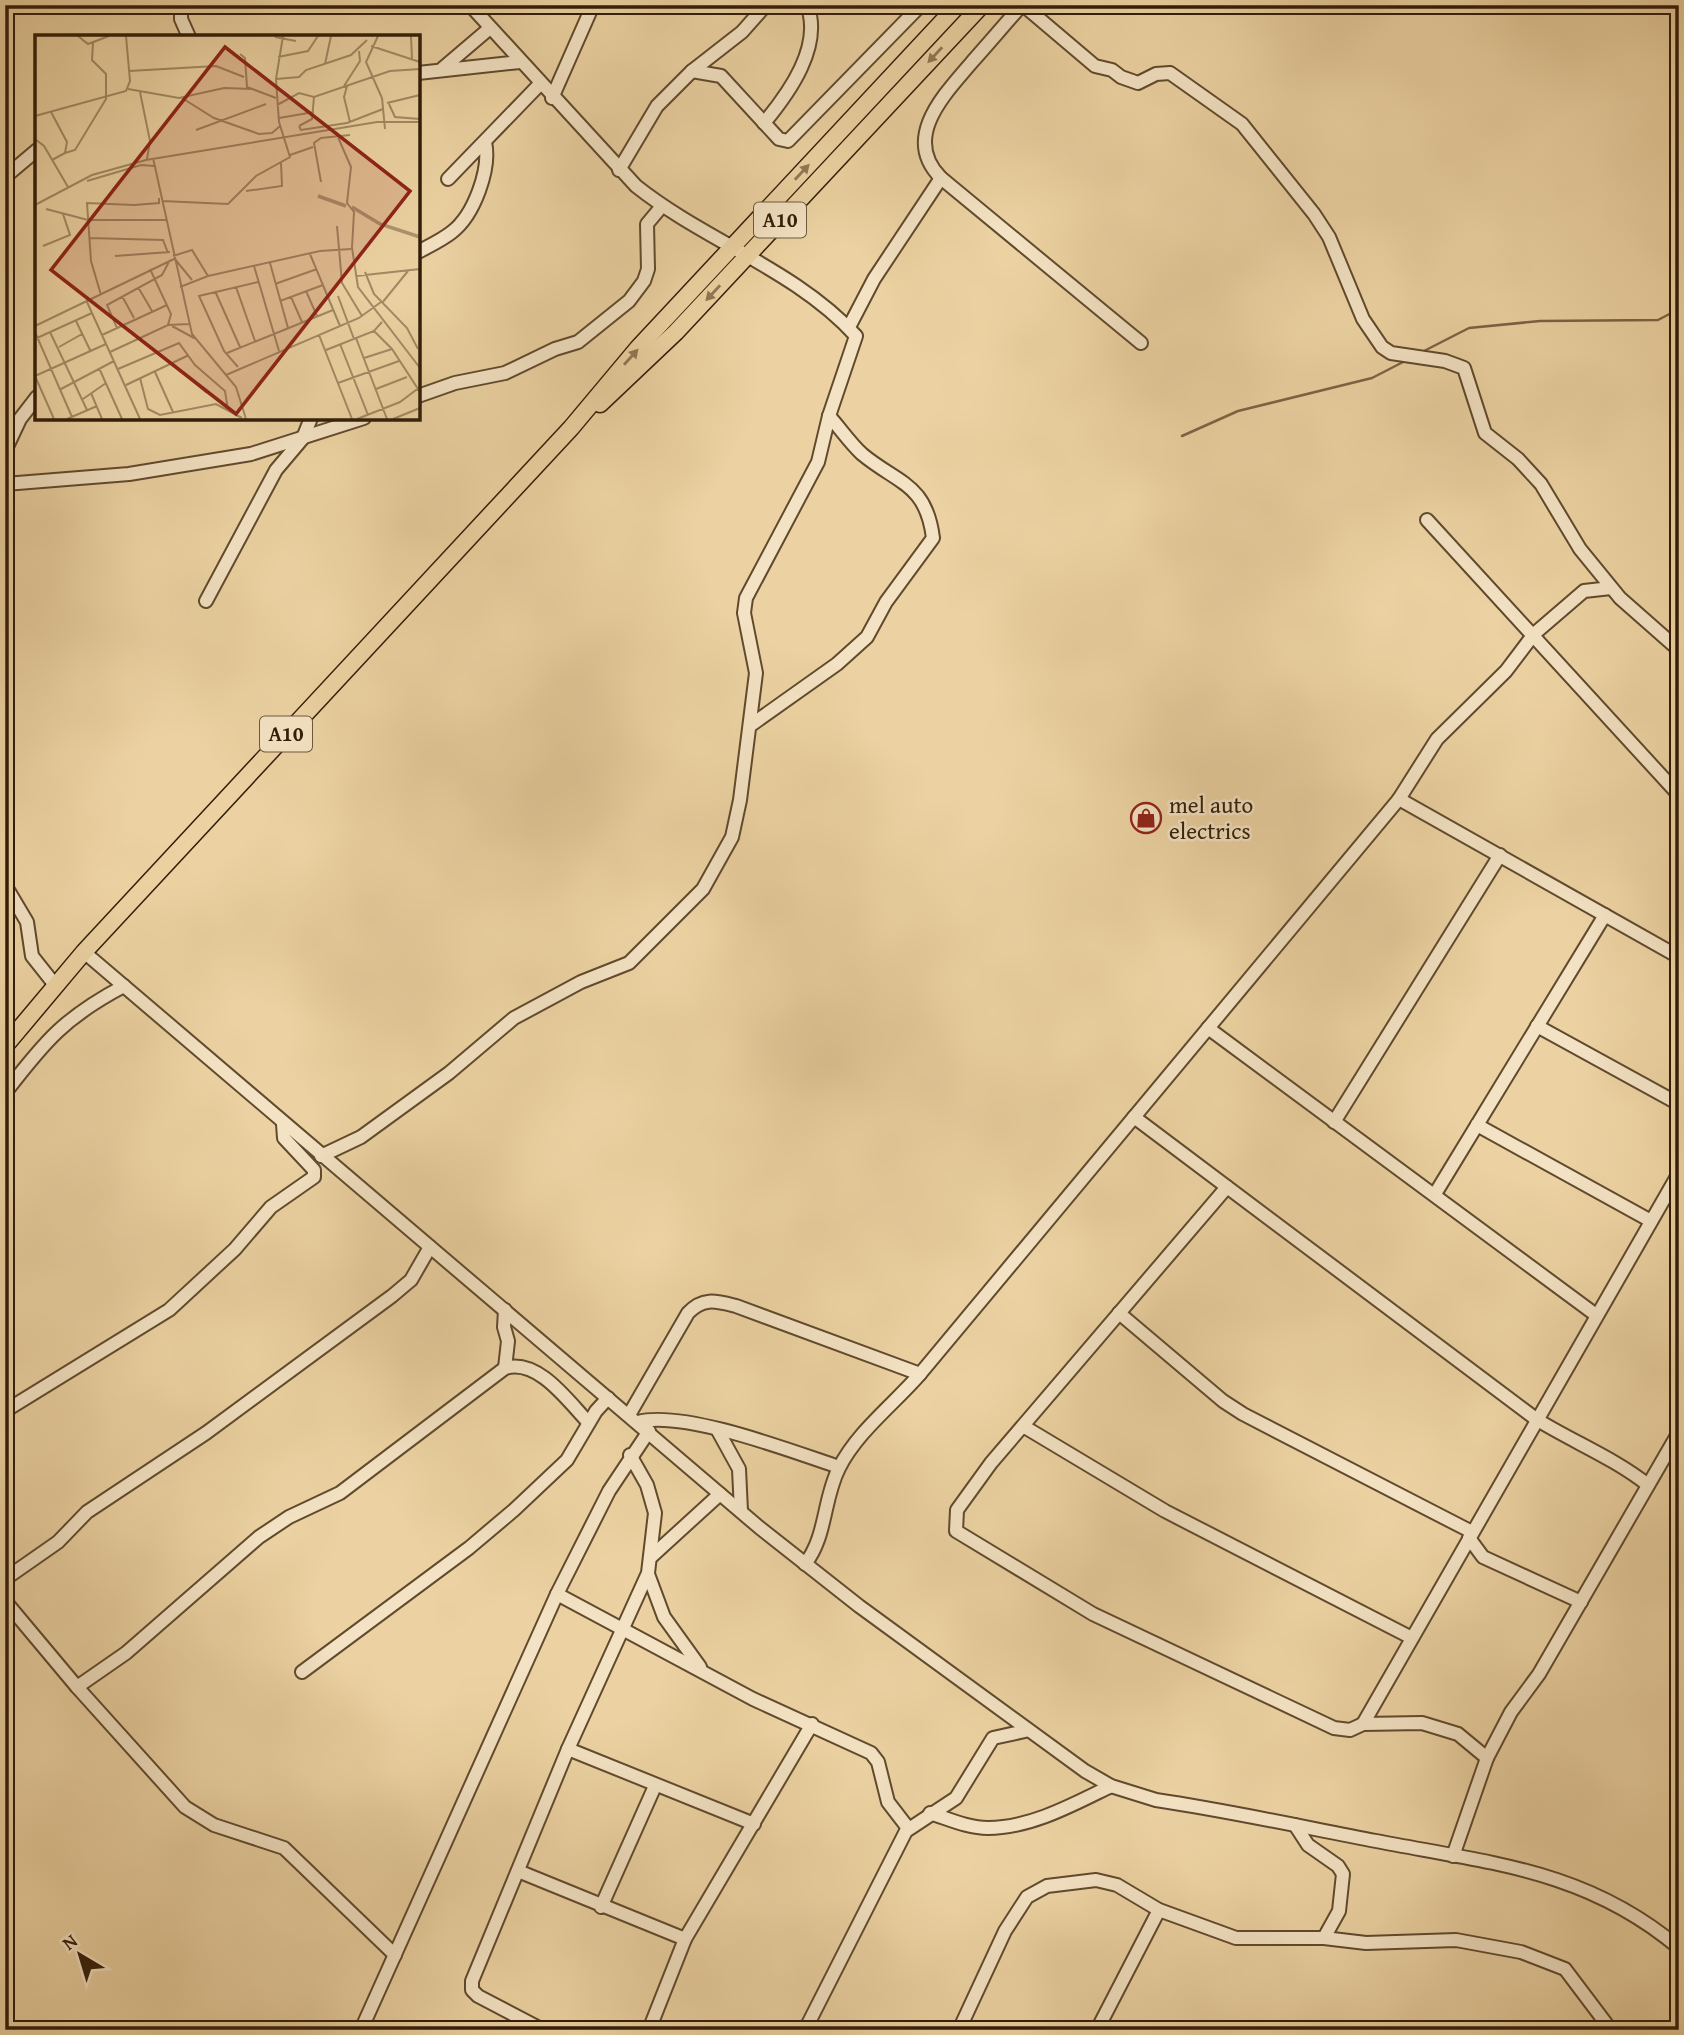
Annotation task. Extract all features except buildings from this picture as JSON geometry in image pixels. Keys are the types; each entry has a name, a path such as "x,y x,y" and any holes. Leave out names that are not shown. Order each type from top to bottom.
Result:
{"main road":[{"name":"A10","path":"5,1046 84,952 571,428 638,348 958,5"},
{"name":"A10","path":"571,428 628,381 982,5"}],"street":[{"path":"181,5 181,19 188,35"},
{"path":"321,1156 345,1147 372,1129 449,1073 514,1018 581,982 629,963 695,898 712,876 732,836 751,725 756,673 744,613 746,598 818,462 829,416 856,335 849,327 767,267 662,206 619,170 470,5"},
{"path":"552,98 593,5"},
{"path":"619,170 657,106 692,71 728,45 766,5"},
{"path":"764,123 788,92 807,50 813,25 807,5"},
{"path":"692,71 721,76 782,141 794,138 921,5"},
{"path":"1141,343 941,178 932,167 927,148 929,124 937,103 1023,5 1095,66 1112,70 1121,77 1138,83 1156,74 1170,73 1242,124 1324,230 1357,307 1382,347 1391,353 1433,358 1464,368 1485,433 1518,459 1541,484 1580,549 1611,588 1679,650"},
{"path":"440,71 490,28"},
{"path":"420,73 520,62"},
{"path":"448,179 540,84"},
{"path":"420,251 452,232 468,212 485,169 485,142"},
{"path":"5,177 35,152"},
{"path":"849,327 874,279 941,178"},
{"path":"420,395 454,383 505,373 583,338 629,301 644,281 648,269 647,224 662,206"},
{"path":"5,451 20,419 35,400"},
{"path":"751,725 837,664 867,637 886,601 933,538 930,512 906,482 862,454 829,416"},
{"path":"206,601 276,470 303,438 310,420"},
{"path":"5,484 162,469 251,454 358,420"},
{"path":"1427,520 1679,795"},
{"path":"805,1564 819,1540 826,1505 839,1467 854,1444 920,1374 1399,799 1437,739 1506,671 1534,634 1584,592 1611,588"},
{"path":"1399,799 1679,957"},
{"path":"1334,1122 1500,855"},
{"path":"5,884 27,922 32,956 55,985"},
{"path":"1435,1194 1605,915"},
{"path":"84,952 283,1124 805,1564 1025,1731 1111,1786 1156,1800 1535,1872 1592,1891 1640,1918 1679,1948"},
{"path":"5,1093 46,1041 77,1012 124,986"},
{"path":"1537,1026 1679,1104"},
{"path":"1208,1028 1596,1315"},
{"path":"1134,1117 1536,1419 1581,1447 1623,1465 1648,1485"},
{"path":"5,1410 169,1310 235,1249 271,1207 314,1177 314,1170 284,1138 283,1124"},
{"path":"1477,1125 1651,1221"},
{"path":"1363,1724 1679,1173"},
{"path":"1227,1187 1023,1426 957,1510 956,1531 1093,1614 1334,1728 1350,1730 1363,1724 1422,1723 1458,1734 1486,1758"},
{"path":"5,1579 44,1553 87,1512 206,1433 392,1296 411,1280 430,1247"},
{"path":"633,1418 688,1313 696,1305 708,1300 736,1306 920,1374"},
{"path":"505,1310 504,1326 508,1341 505,1368"},
{"path":"1119,1313 1223,1401 1243,1414 1470,1535 1483,1557 1581,1602"},
{"path":"77,1687 153,1631 259,1537 289,1517 340,1493 505,1368 525,1367 538,1374 588,1422"},
{"path":"302,1672 469,1548 514,1510 567,1461 588,1422 608,1398"},
{"path":"633,1418 656,1418 717,1429 839,1467"},
{"path":"1023,1426 1165,1511 1412,1638"},
{"path":"717,1429 739,1469 741,1511"},
{"path":"361,2030 558,1594 630,1455 649,1431"},
{"path":"1453,1856 1486,1758 1511,1712 1539,1674 1679,1432"},
{"path":"543,2030 478,1996 472,1989 569,1749 648,1573 655,1513 648,1485 630,1455"},
{"path":"652,1556 720,1494"},
{"path":"648,1573 664,1617 704,1672"},
{"path":"558,1594 704,1672 876,1757 888,1802 908,1828"},
{"path":"5,1601 77,1687 185,1807 214,1825 284,1849 395,1955"},
{"path":"649,2030 685,1939 811,1724"},
{"path":"805,2030 908,1828 961,1792 983,1749 993,1738 1025,1731"},
{"path":"569,1749 754,1824"},
{"path":"601,1906 655,1786"},
{"path":"930,1813 966,1825 990,1828 1054,1812 1111,1786"},
{"path":"1295,1825 1308,1845 1338,1866 1343,1874 1339,1911 1324,1938"},
{"path":"518,1871 685,1939"},
{"path":"959,2030 1010,1922 1021,1905 1036,1891 1071,1882 1105,1881 1159,1909 1236,1938 1324,1938 1366,1943 1456,1940 1540,1958 1566,1969 1611,2030"},
{"path":"1101,2029 1159,1909"}],"waterway":[{"path":"1422,352 1469,328 1540,321 1658,320 1679,309"},
{"path":"1182,436 1238,411 1372,378 1407,360"}],"place":[{"name":"mel auto electrics","path":"1146,818"}]}
